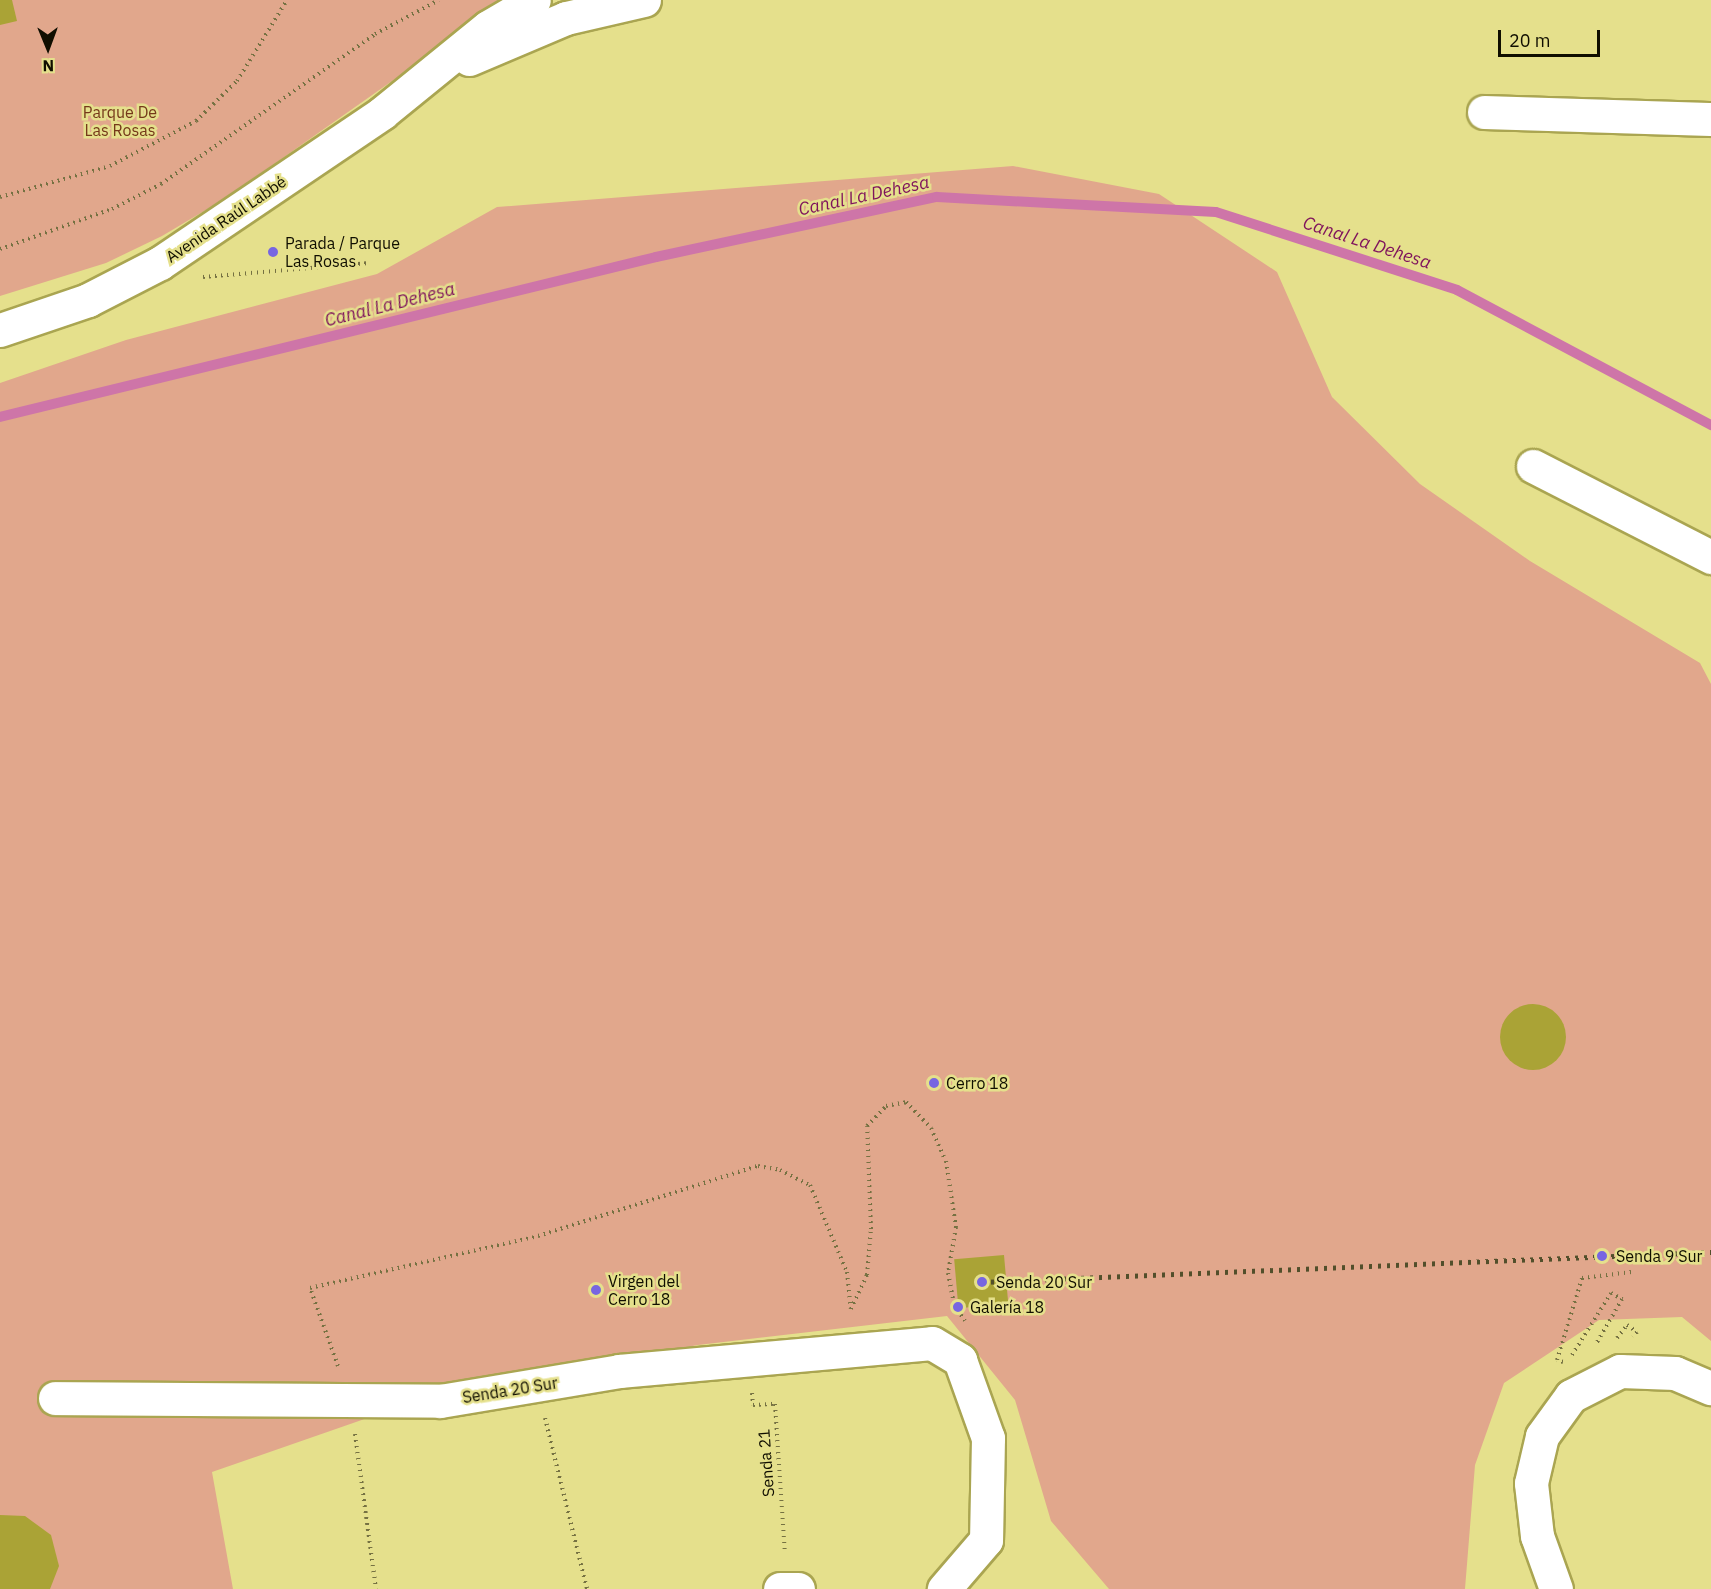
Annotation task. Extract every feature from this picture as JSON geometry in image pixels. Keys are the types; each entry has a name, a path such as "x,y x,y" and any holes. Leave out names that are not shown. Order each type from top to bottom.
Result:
{"street":[{"name":"Avenida Raúl Labbé","path":"0,330 88,300 160,263 435,75 488,27 534,0"},
{"name":"Avenida Raúl Labbé","path":"435,75 566,18 644,0"},
{"path":"1484,112 1711,119"},
{"path":"1533,466 1711,557"},
{"name":"Senda 20 Sur","path":"55,1398 440,1401 537,1385 750,1359 932,1343 960,1360 988,1438 986,1540 944,1589"},
{"path":"1556,1589 1537,1536 1531,1483 1542,1436 1571,1396 1620,1371 1675,1373 1711,1388"}],"path":[{"path":"0,197 110,166 153,149 196,121 237,81 287,0"},
{"path":"0,249 112,209 161,184 375,34 439,0"},
{"path":"194,278 369,263"},
{"path":"376,1589 350,1401 310,1288 538,1236 758,1166 780,1170 810,1185 847,1272 851,1309 868,1264 867,1126 886,1106 906,1102 931,1128 946,1161 956,1227 948,1273"},
{"path":"1590,1355 1622,1299 1611,1293 1567,1363 1557,1360 1581,1278 1632,1272"},
{"name":"Senda 21","path":"750,1359 753,1405 775,1404 788,1589"},
{"path":"537,1385 586,1589"}],"green space":[{"name":"Parque De Las Rosas","path":"0,0 507,0 226,198 162,236 106,263 0,296"},
{"path":"1013,166 1159,194 1277,272 1332,397 1420,484 1530,561 1700,663 1711,684 1711,1341 1682,1317 1599,1320 1504,1383 1475,1465 1465,1589 1109,1589 1051,1521 1015,1400 947,1316 698,1345 445,1391 212,1472 233,1589 0,1589 0,383 126,340 377,274 497,207"}],"building":[{"path":"0,0 12,0 17,21 0,25"},
{"path":"1533,1004 1546,1006 1556,1014 1564,1024 1566,1037 1564,1050 1556,1060 1546,1068 1533,1070 1520,1068 1510,1060 1502,1050 1500,1037 1502,1024 1510,1014 1520,1006"},
{"path":"1004,1255 1008,1304 958,1308 954,1259"},
{"path":"0,1515 25,1516 51,1535 59,1566 50,1589 0,1589"}],"waterway":[{"name":"Canal La Dehesa","path":"0,417 656,257 937,197 1216,212 1457,290 1711,425"}],"railway":[{"path":"982,1282 1711,1252"}],"place":[{"name":"Parada / Parque Las Rosas","path":"273,252"},
{"name":"Cerro 18","path":"934,1083"},
{"name":"Senda 9 Sur","path":"1602,1256"},
{"name":"Senda 20 Sur","path":"982,1282"},
{"name":"Virgen del Cerro 18","path":"596,1290"},
{"name":"Galería 18","path":"958,1307"}]}
